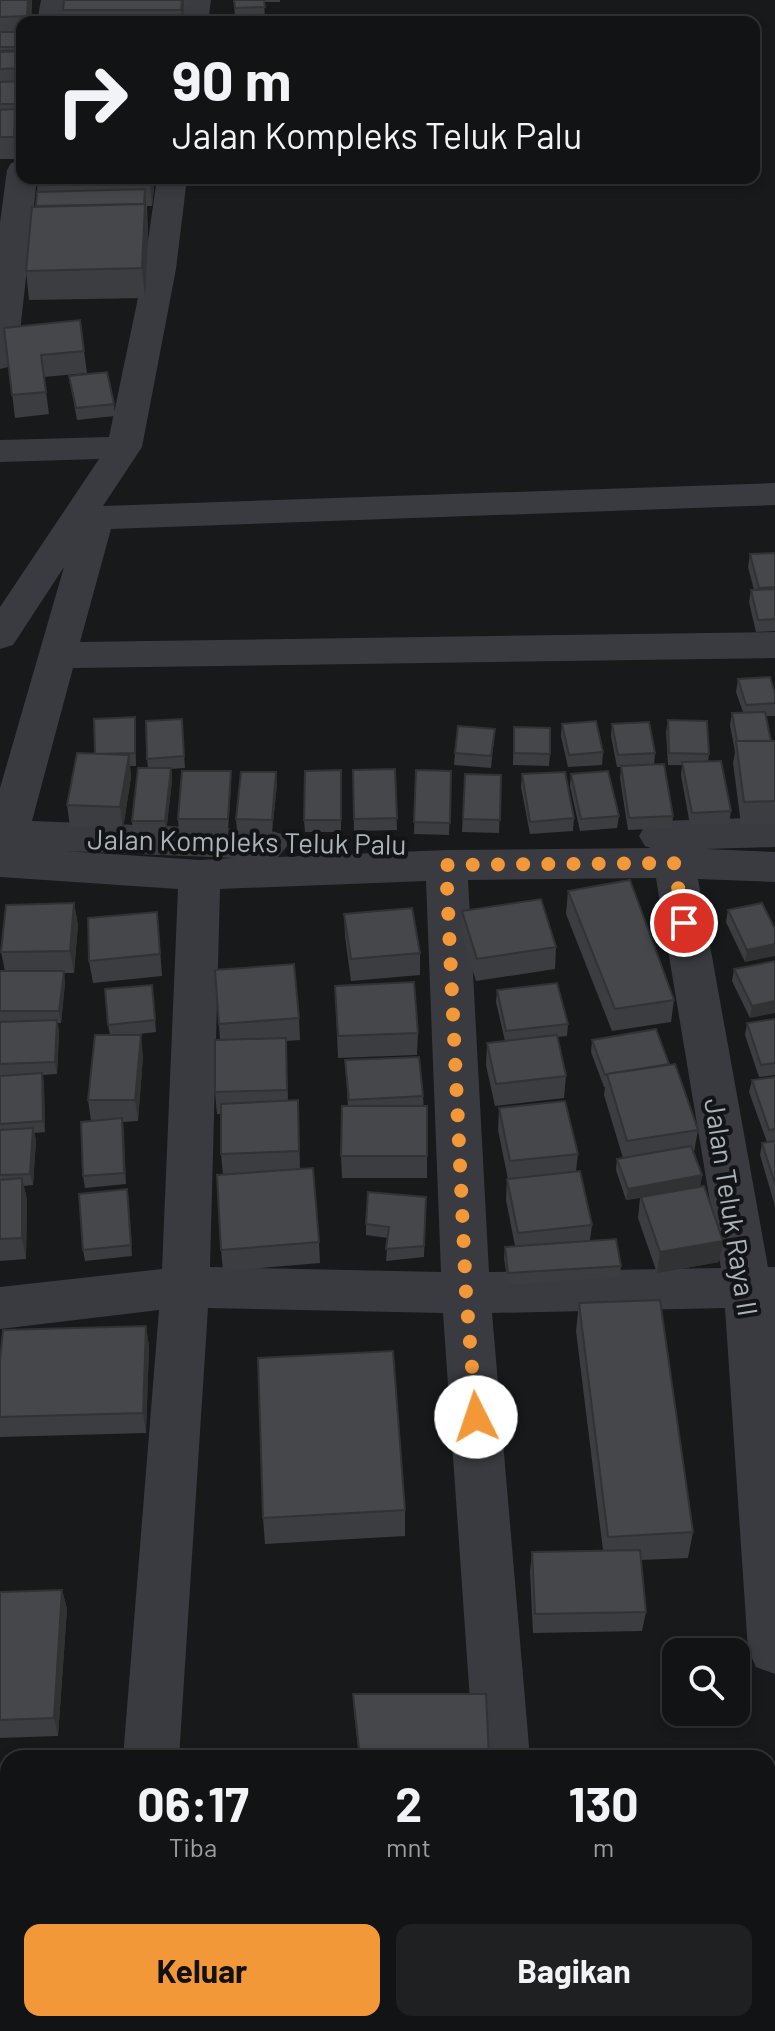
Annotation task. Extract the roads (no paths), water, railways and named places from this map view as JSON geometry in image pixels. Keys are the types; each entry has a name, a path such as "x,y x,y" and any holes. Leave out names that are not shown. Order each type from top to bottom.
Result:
{"street":[{"path":"0,359 20,184"},
{"path":"0,636 124,447 160,269 171,184"},
{"path":"0,451 124,447"},
{"path":"2,852 60,655 96,518 775,494"},
{"path":"60,655 775,645"},
{"name":"Jalan Kompleks Teluk Palu","path":"2,852 200,875 469,858 775,832"},
{"name":"Jalan Kompleks Teluk Palu","path":"2,852 222,845 469,858 775,867"},
{"path":"469,858 466,1293 501,1750"},
{"name":"Jalan Teluk Raya II","path":"674,863 762,1287 775,1649"},
{"path":"152,1750 185,1287 200,875"},
{"path":"0,1308 185,1287 466,1293 762,1287"}]}
